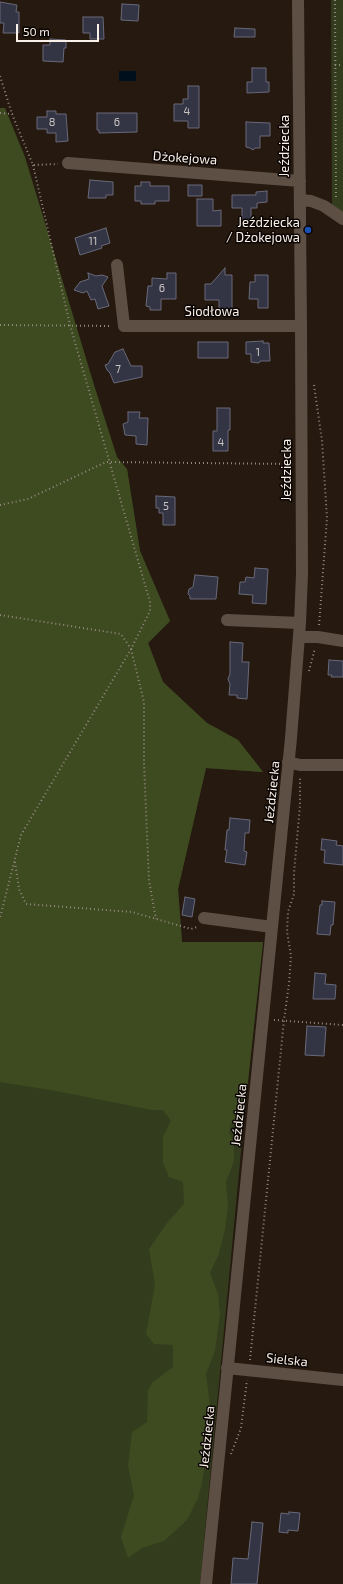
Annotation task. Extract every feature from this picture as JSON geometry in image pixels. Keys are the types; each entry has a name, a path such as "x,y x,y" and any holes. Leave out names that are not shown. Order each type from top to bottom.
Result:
{"street":[{"name":"Jeździecka","path":"206,1584 292,731 300,623 302,574 300,464 301,326 298,0"},
{"name":"Dżokejowa","path":"68,163 300,181"},
{"path":"300,200 311,201 324,206 343,219"},
{"path":"117,265 124,326"},
{"name":"Siodłowa","path":"124,326 301,326"},
{"path":"226,620 300,623"},
{"path":"299,637 318,637 343,641"},
{"path":"288,762 300,765 343,765"},
{"path":"201,922 272,926"},
{"name":"Sielska","path":"228,1368 343,1380"}],"path":[{"path":"335,0 336,202"},
{"path":"335,66 343,65"},
{"path":"0,76 12,114 33,165 70,325 150,602 150,611 131,649 21,835 0,918"},
{"path":"0,113 12,114"},
{"path":"33,165 68,163"},
{"path":"0,325 124,326"},
{"path":"0,506 28,499 106,462 300,464"},
{"path":"0,615 121,634 131,649 144,702 144,763 149,881 156,919"},
{"path":"15,860 19,888 26,904 132,912 191,929 201,922"},
{"path":"263,1020 284,1020 343,1025"}],"green space":[{"path":"331,0 343,0 343,214 332,206"},
{"path":"0,108 5,108 25,157 117,457 127,469 140,551 170,621 148,643 163,682 207,723 238,740 263,772 206,768 178,889 182,942 263,942 245,1109 231,1122 229,1132 234,1145 234,1161 226,1182 228,1206 225,1230 218,1256 210,1273 218,1294 220,1314 215,1351 206,1374 211,1413 202,1484 198,1498 187,1520 164,1541 142,1548 128,1558 121,1537 134,1495 128,1466 132,1432 147,1422 148,1390 153,1382 173,1367 173,1345 154,1344 146,1334 155,1285 149,1249 167,1223 184,1204 183,1182 169,1177 163,1163 163,1137 171,1121 163,1110 152,1110 56,1091 0,1082"},
{"path":"81,468 127,469 140,551 170,621 148,643 163,682 207,723 238,740 263,772 206,768 178,889 182,942 263,942 245,1109 200,1584 0,1584 0,499"}],"water":[{"path":"119,71 136,71 136,81 119,81"}],"building":[{"path":"0,2 17,5 16,12 19,12 19,33 3,33 4,23 0,23"},
{"path":"122,4 139,5 138,21 121,20"},
{"path":"83,17 103,17 104,39 90,39 90,33 83,33"},
{"path":"235,28 255,29 255,37 234,37"},
{"path":"50,39 66,40 63,62 43,61 43,45 50,45"},
{"path":"252,68 266,68 266,82 269,82 269,92 247,93 247,82 252,82"},
{"path":"188,86 199,86 199,128 188,128 188,121 174,121 174,104 183,104 183,99 188,99"},
{"path":"47,111 56,111 56,114 66,114 68,141 56,142 56,133 47,133 47,129 37,129 37,117 47,117"},
{"path":"97,113 137,113 137,132 99,133 99,130 97,130"},
{"path":"246,122 270,123 270,136 260,136 260,148 255,148 253,150 246,147"},
{"path":"90,180 113,182 113,195 106,195 106,198 88,198"},
{"path":"141,182 150,182 150,186 169,186 169,201 155,201 155,204 141,204 141,201 135,201 135,186 141,186"},
{"path":"188,185 202,185 202,196 188,196"},
{"path":"267,191 267,202 257,203 257,208 251,208 251,221 242,221 242,208 232,208 232,195 256,195 256,192"},
{"path":"197,199 213,199 213,211 221,210 221,226 197,226"},
{"path":"106,228 110,243 101,246 102,248 80,255 75,238"},
{"path":"225,268 225,275 232,275 232,310 219,310 219,300 205,300 205,284 211,284"},
{"path":"88,273 96,276 102,275 108,277 102,286 109,306 98,309 95,299 91,300 87,291 83,293 74,290 80,282 89,279"},
{"path":"167,273 176,273 176,299 161,299 161,310 150,310 150,307 146,306 148,286 152,286 152,278 167,279"},
{"path":"255,275 268,275 268,308 258,308 258,299 249,299 250,282 255,282"},
{"path":"263,341 263,343 269,343 270,361 260,361 259,363 251,362 251,354 246,354 246,342"},
{"path":"198,342 228,342 228,358 198,358"},
{"path":"123,349 131,366 142,366 142,377 114,383 105,365 108,364 115,352"},
{"path":"217,408 230,408 228,451 213,451 213,431 217,431"},
{"path":"128,412 140,412 139,418 148,418 147,445 136,444 136,436 125,435 123,424 128,422"},
{"path":"156,496 175,497 175,525 163,525 163,513 159,513 159,508 156,508"},
{"path":"255,568 268,569 266,604 252,603 253,595 239,594 240,582 245,582 246,577 254,578"},
{"path":"195,575 218,577 216,599 190,599 188,594 189,589 193,587"},
{"path":"230,642 243,643 242,662 249,662 247,699 237,698 237,695 229,695 230,684 228,679 230,674"},
{"path":"329,660 343,661 343,677 331,677 332,675 328,675"},
{"path":"230,818 250,820 249,833 245,833 244,851 247,852 245,865 225,862 227,850 225,850 227,830 229,830"},
{"path":"322,839 337,841 336,845 343,846 343,865 324,863 325,850 321,850"},
{"path":"185,897 195,899 192,917 182,915"},
{"path":"322,901 335,902 333,925 331,925 330,935 317,934 320,905 322,905"},
{"path":"315,973 326,974 325,984 336,985 335,999 313,999"},
{"path":"307,1026 326,1027 324,1056 305,1055"},
{"path":"289,1512 300,1513 298,1531 288,1530 288,1533 279,1532 281,1513 289,1514"},
{"path":"252,1522 263,1523 257,1584 231,1584 233,1558 248,1559"}],"place":[{"name":"Jeździecka / Dżokejowa","path":"308,230"}]}
